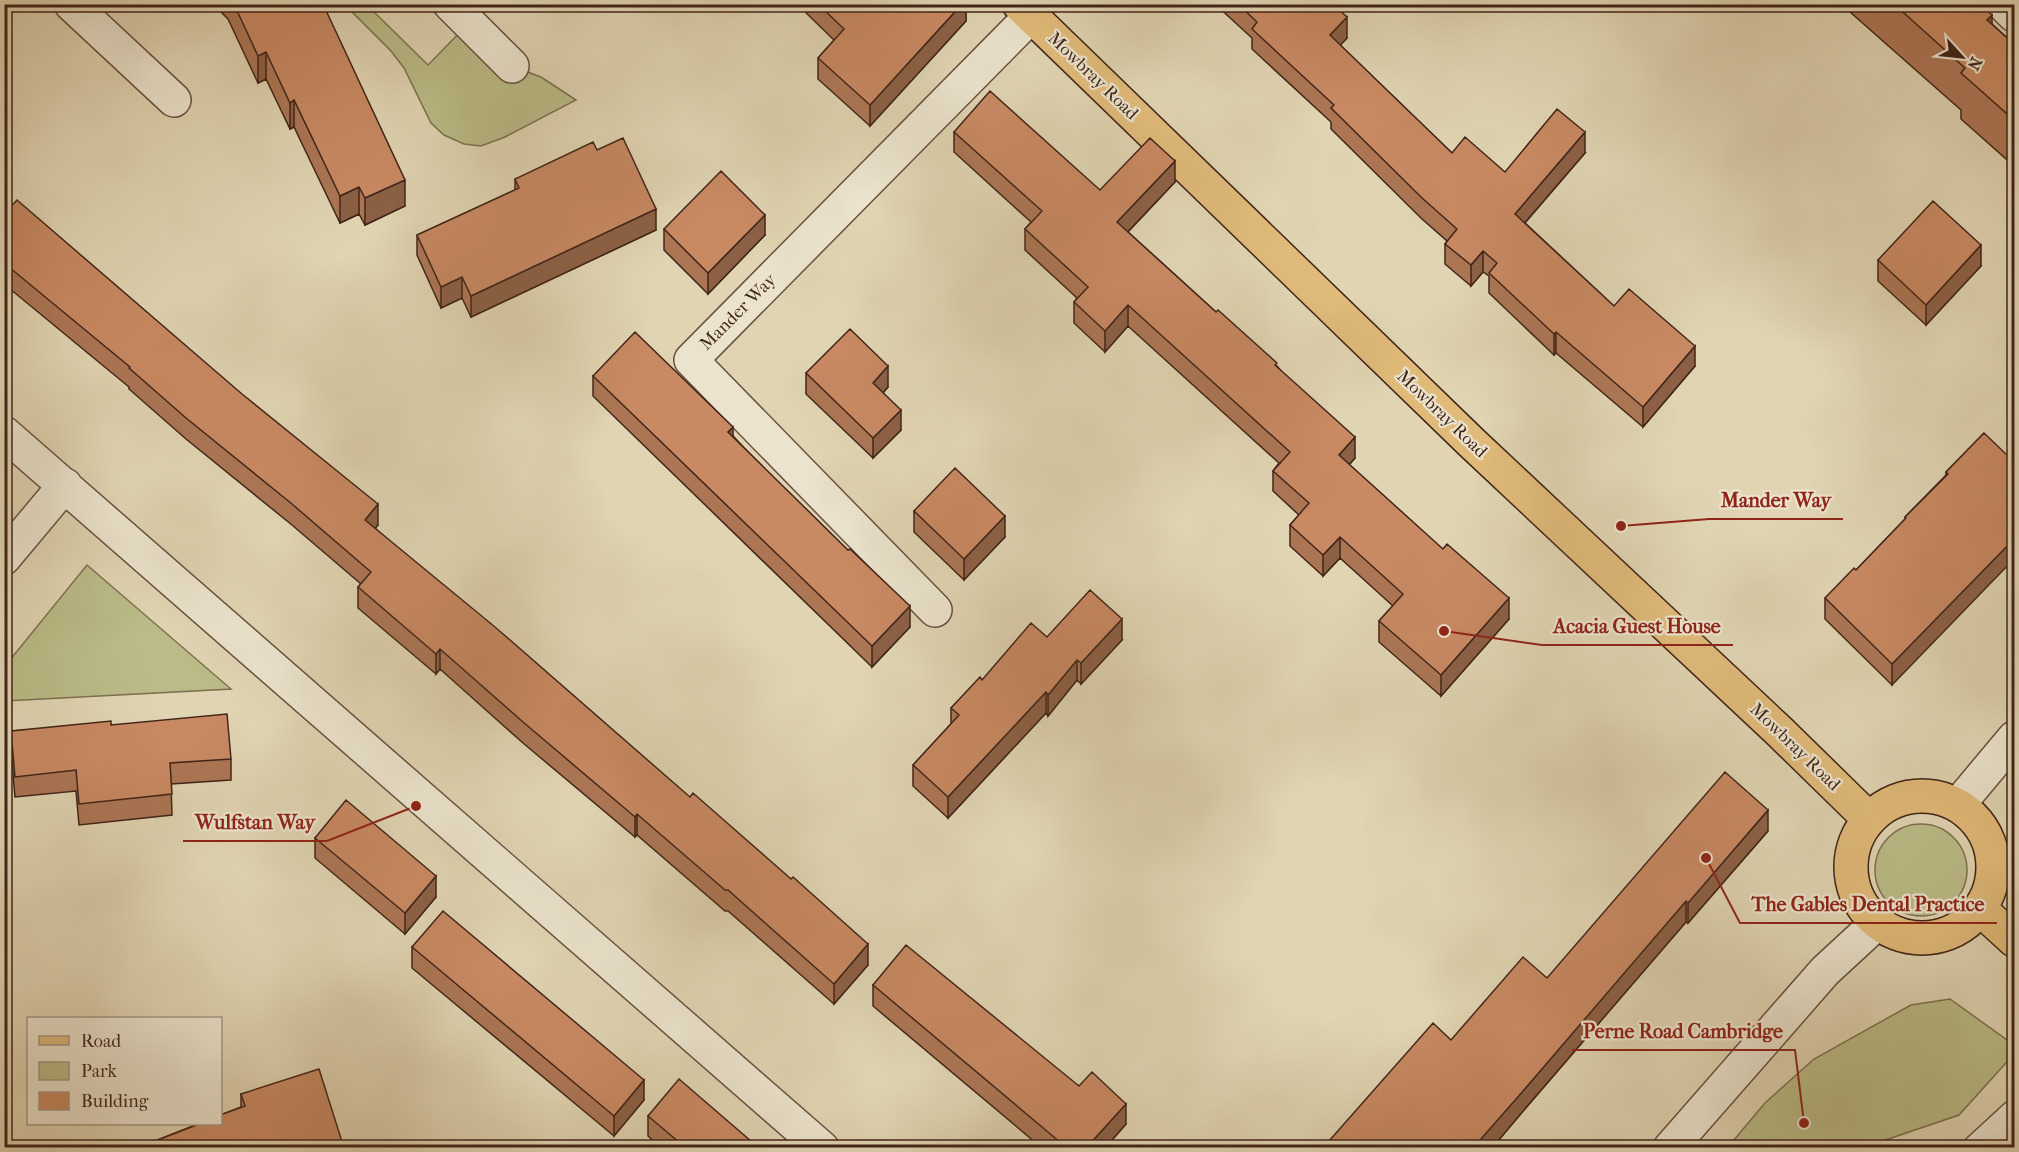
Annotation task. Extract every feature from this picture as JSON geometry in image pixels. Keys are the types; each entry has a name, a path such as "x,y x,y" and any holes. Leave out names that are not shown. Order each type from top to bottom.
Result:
{"main road":[{"name":"Mowbray Road","path":"1025,10 1472,443 1757,710 1869,819"},
{"path":"1911,796 1935,796 1958,804 1977,821 1990,842 1994,867 1990,892 1980,909 1960,928 1940,938 1917,939 1896,934 1877,923 1861,905 1852,884 1851,861 1856,838 1869,819 1888,804 1911,796"},
{"path":"1980,909 2014,940"}],"street":[{"path":"70,4 174,100"},
{"path":"450,4 512,66"},
{"path":"2003,4 2014,15"},
{"name":"Mander Way","path":"934,610 691,360 1025,10"},
{"path":"4,433 822,1148"},
{"path":"4,558 66,485"},
{"path":"1958,804 2014,738"},
{"path":"1670,1148 1825,971 1877,923"}],"lane":[{"path":"1977,1148 2014,1114"}],"green space":[{"path":"345,5 374,5 371,9 428,65 469,23 517,68 541,77 576,100 505,137 481,146 464,144 444,135 431,123 404,68 391,51"},
{"path":"87,565 231,689 5,701 5,666"},
{"path":"1921,824 1938,828 1953,838 1963,853 1967,870 1963,887 1953,902 1938,912 1921,916 1904,912 1889,902 1879,887 1875,870 1879,853 1889,838 1904,828"},
{"path":"1950,999 2014,1045 2014,1054 1959,1115 1865,1147 1728,1147 1765,1103 1814,1059 1911,1005"}],"building":[{"path":"234,4 323,4 405,180 365,198 359,187 340,196 294,100 290,103 266,52 258,56"},
{"path":"818,4 962,4 870,105 818,58 844,29"},
{"path":"1238,4 1333,4 1347,17 1330,35 1452,153 1465,137 1505,172 1557,109 1585,132 1515,214 1614,306 1629,289 1695,346 1643,407 1556,332 1554,334 1489,273 1497,263 1483,251 1471,265 1445,244 1457,229 1422,198 1331,108 1334,105 1252,29 1257,22"},
{"path":"1894,4 1980,4 1992,15 1987,20 2014,44 2014,120 1961,73 1965,68"},
{"path":"990,91 1100,190 1150,138 1175,161 1117,222 1216,312 1218,310 1277,363 1275,365 1355,437 1339,455 1443,549 1447,544 1509,598 1441,675 1379,621 1403,594 1340,537 1323,555 1290,525 1309,503 1273,471 1290,452 1128,305 1105,331 1074,302 1088,287 1025,229 1042,211 954,132"},
{"path":"623,138 656,209 471,296 462,277 441,287 417,235 519,188 515,179 593,142 597,150"},
{"path":"721,171 765,215 708,273 664,229"},
{"path":"17,200 242,394 378,504 365,520 495,627 690,797 693,793 791,879 793,877 868,944 834,984 728,890 725,890 637,814 635,817 440,649 436,654 358,587 371,572 4,263 4,214"},
{"path":"1933,201 1981,245 1926,305 1878,260"},
{"path":"850,329 888,366 873,383 901,410 873,438 806,373"},
{"path":"635,332 733,427 728,432 848,550 850,549 910,606 872,646 593,376"},
{"path":"1984,433 2008,456 2014,449 2014,539 1892,664 1825,598 1854,568 1856,570"},
{"path":"955,468 1005,516 964,559 914,511"},
{"path":"1090,590 1122,619 1081,663 1077,660 1048,695 1046,692 948,797 913,765 959,715 951,708 980,677 982,680 1031,623 1047,637"},
{"path":"227,714 231,759 170,763 172,794 79,804 76,770 15,777 11,731 111,721 111,725"},
{"path":"1725,772 1768,810 1688,903 1686,901 1473,1148 1336,1148 1329,1141 1433,1023 1451,1040 1523,957 1547,978"},
{"path":"346,800 436,876 405,913 315,838"},
{"path":"443,911 644,1080 614,1116 412,947"},
{"path":"906,945 1079,1086 1092,1072 1126,1104 1086,1148 1067,1148 873,985"},
{"path":"319,1069 344,1148 300,1148 271,1143 257,1148 137,1148 196,1125 222,1125 222,1114 245,1106 241,1094"},
{"path":"679,1079 759,1148 686,1148 648,1116"}],"place":[{"name":"Mander Way","path":"1621,526"},
{"name":"Acacia Guest House","path":"1444,631"},
{"name":"Wulfstan Way","path":"416,806"},
{"name":"The Gables Dental Practice","path":"1706,858"},
{"name":"Perne Road Cambridge","path":"1804,1123"}]}
